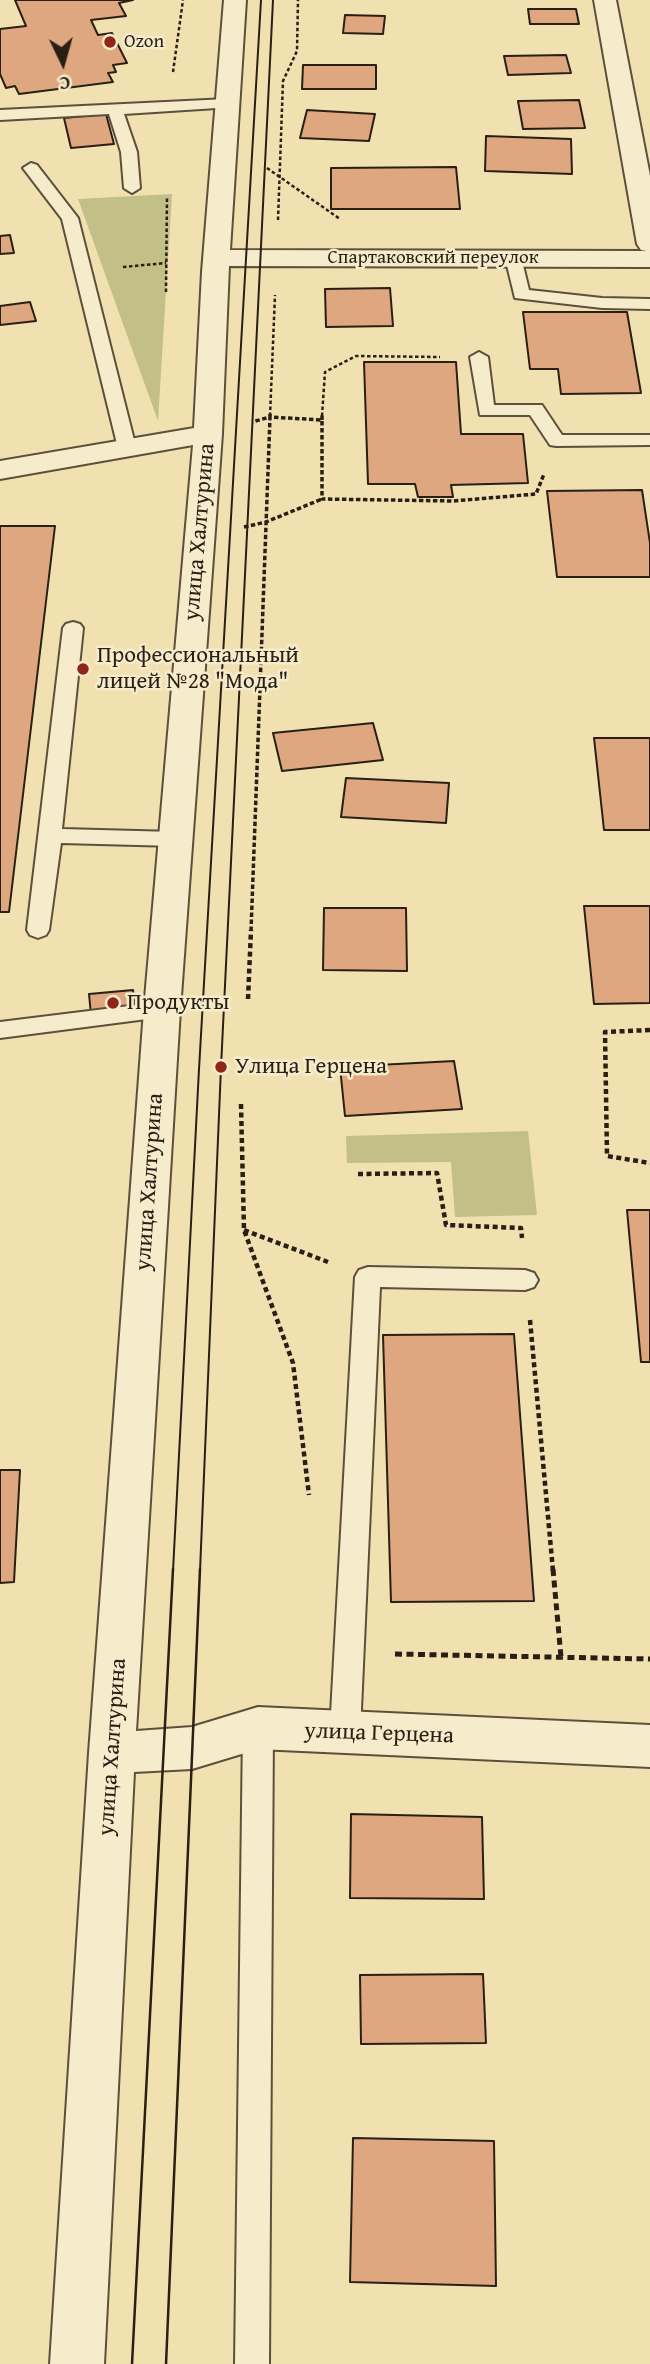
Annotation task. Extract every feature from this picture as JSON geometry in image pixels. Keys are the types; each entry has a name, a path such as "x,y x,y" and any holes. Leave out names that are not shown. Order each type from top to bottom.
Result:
{"street":[{"name":"улица Халтурина","path":"77,2364 112,1753 162,1010 208,434 216,258 235,0"},
{"path":"605,0 650,244"},
{"name":"Спартаковский переулок","path":"216,258 650,259"},
{"path":"0,470 208,434"},
{"name":"улица Герцена","path":"112,1753 192,1748 258,1728 650,1746"}],"lane":[{"path":"0,115 228,104"},
{"path":"115,109 129,152 132,188"},
{"path":"31,168 70,218 127,448"},
{"path":"513,257 520,294 602,303 650,303"},
{"path":"479,357 486,411 536,409 556,441 650,440"},
{"path":"38,930 73,628"},
{"path":"51,836 175,839"},
{"path":"0,1030 162,1010"},
{"path":"345,1732 368,1277 525,1280"},
{"path":"252,2364 258,1728"}],"path":[{"path":"167,107 183,0"},
{"path":"248,999 283,81 297,51 298,0"},
{"path":"225,138 396,258"},
{"path":"166,302 167,189"},
{"path":"83,271 166,263"},
{"path":"322,499 325,372 356,356 479,357"},
{"path":"270,416 322,420"},
{"path":"199,538 266,522 322,499 453,501 536,494 556,441"},
{"path":"650,1030 605,1032 607,1156 650,1163"},
{"path":"242,1104 244,1230 293,1363 310,1500"},
{"path":"358,1174 437,1173 446,1225 521,1228 561,1657"},
{"path":"244,1230 368,1277"},
{"path":"349,1653 650,1658"}],"shaded area":[{"path":"172,194 158,421 78,199"},
{"path":"528,1131 537,1215 455,1217 451,1162 347,1163 346,1136"}],"building":[{"path":"15,0 133,0 119,3 126,16 91,20 98,35 112,33 127,63 113,65 116,72 108,73 113,82 19,94 15,86 6,88 0,74 0,29 26,26"},
{"path":"528,9 576,9 579,24 530,24"},
{"path":"345,15 385,16 383,34 343,33"},
{"path":"566,55 571,73 508,75 504,56"},
{"path":"303,65 376,65 376,89 302,89"},
{"path":"579,100 585,128 523,129 518,101"},
{"path":"307,110 375,114 369,141 300,138"},
{"path":"106,114 114,144 71,148 64,118"},
{"path":"486,136 571,139 572,174 485,171"},
{"path":"456,167 460,209 331,209 331,168"},
{"path":"10,235 14,253 0,254 0,236"},
{"path":"390,288 393,326 326,327 325,289"},
{"path":"30,302 36,321 0,325 0,306"},
{"path":"523,312 627,312 641,393 561,394 558,369 530,369"},
{"path":"364,362 456,362 461,434 523,434 528,483 451,485 453,497 418,497 415,484 368,484"},
{"path":"642,490 650,543 650,577 557,577 547,491"},
{"path":"0,526 55,526 9,912 0,912"},
{"path":"373,723 383,760 282,771 273,733"},
{"path":"594,738 650,738 650,830 604,830"},
{"path":"346,778 449,783 446,823 341,817"},
{"path":"584,906 650,906 650,1003 594,1004"},
{"path":"324,908 406,908 407,971 323,970"},
{"name":"Продукты","path":"133,990 136,1011 91,1015 89,994"},
{"path":"454,1061 462,1109 345,1116 340,1067"},
{"path":"627,1210 650,1210 650,1362 641,1362"},
{"path":"514,1334 534,1601 391,1602 383,1335"},
{"path":"0,1470 20,1470 14,1582 0,1583"},
{"path":"351,1814 482,1817 484,1899 350,1898"},
{"path":"483,1974 486,2043 361,2044 360,1975"},
{"path":"353,2138 494,2141 496,2286 350,2282"}],"tram line":[{"path":"173,1571 199,1069 261,0"},
{"path":"200,1571 221,1067 273,0"},
{"path":"132,2364 173,1569"},
{"path":"166,2364 200,1569"}],"place":[{"name":"Ozon","path":"110,42"},
{"name":"Профессиональный лицей №28 \"Мода\"","path":"83,669"},
{"name":"Продукты","path":"113,1003"},
{"name":"Улица Герцена","path":"221,1067"}]}
